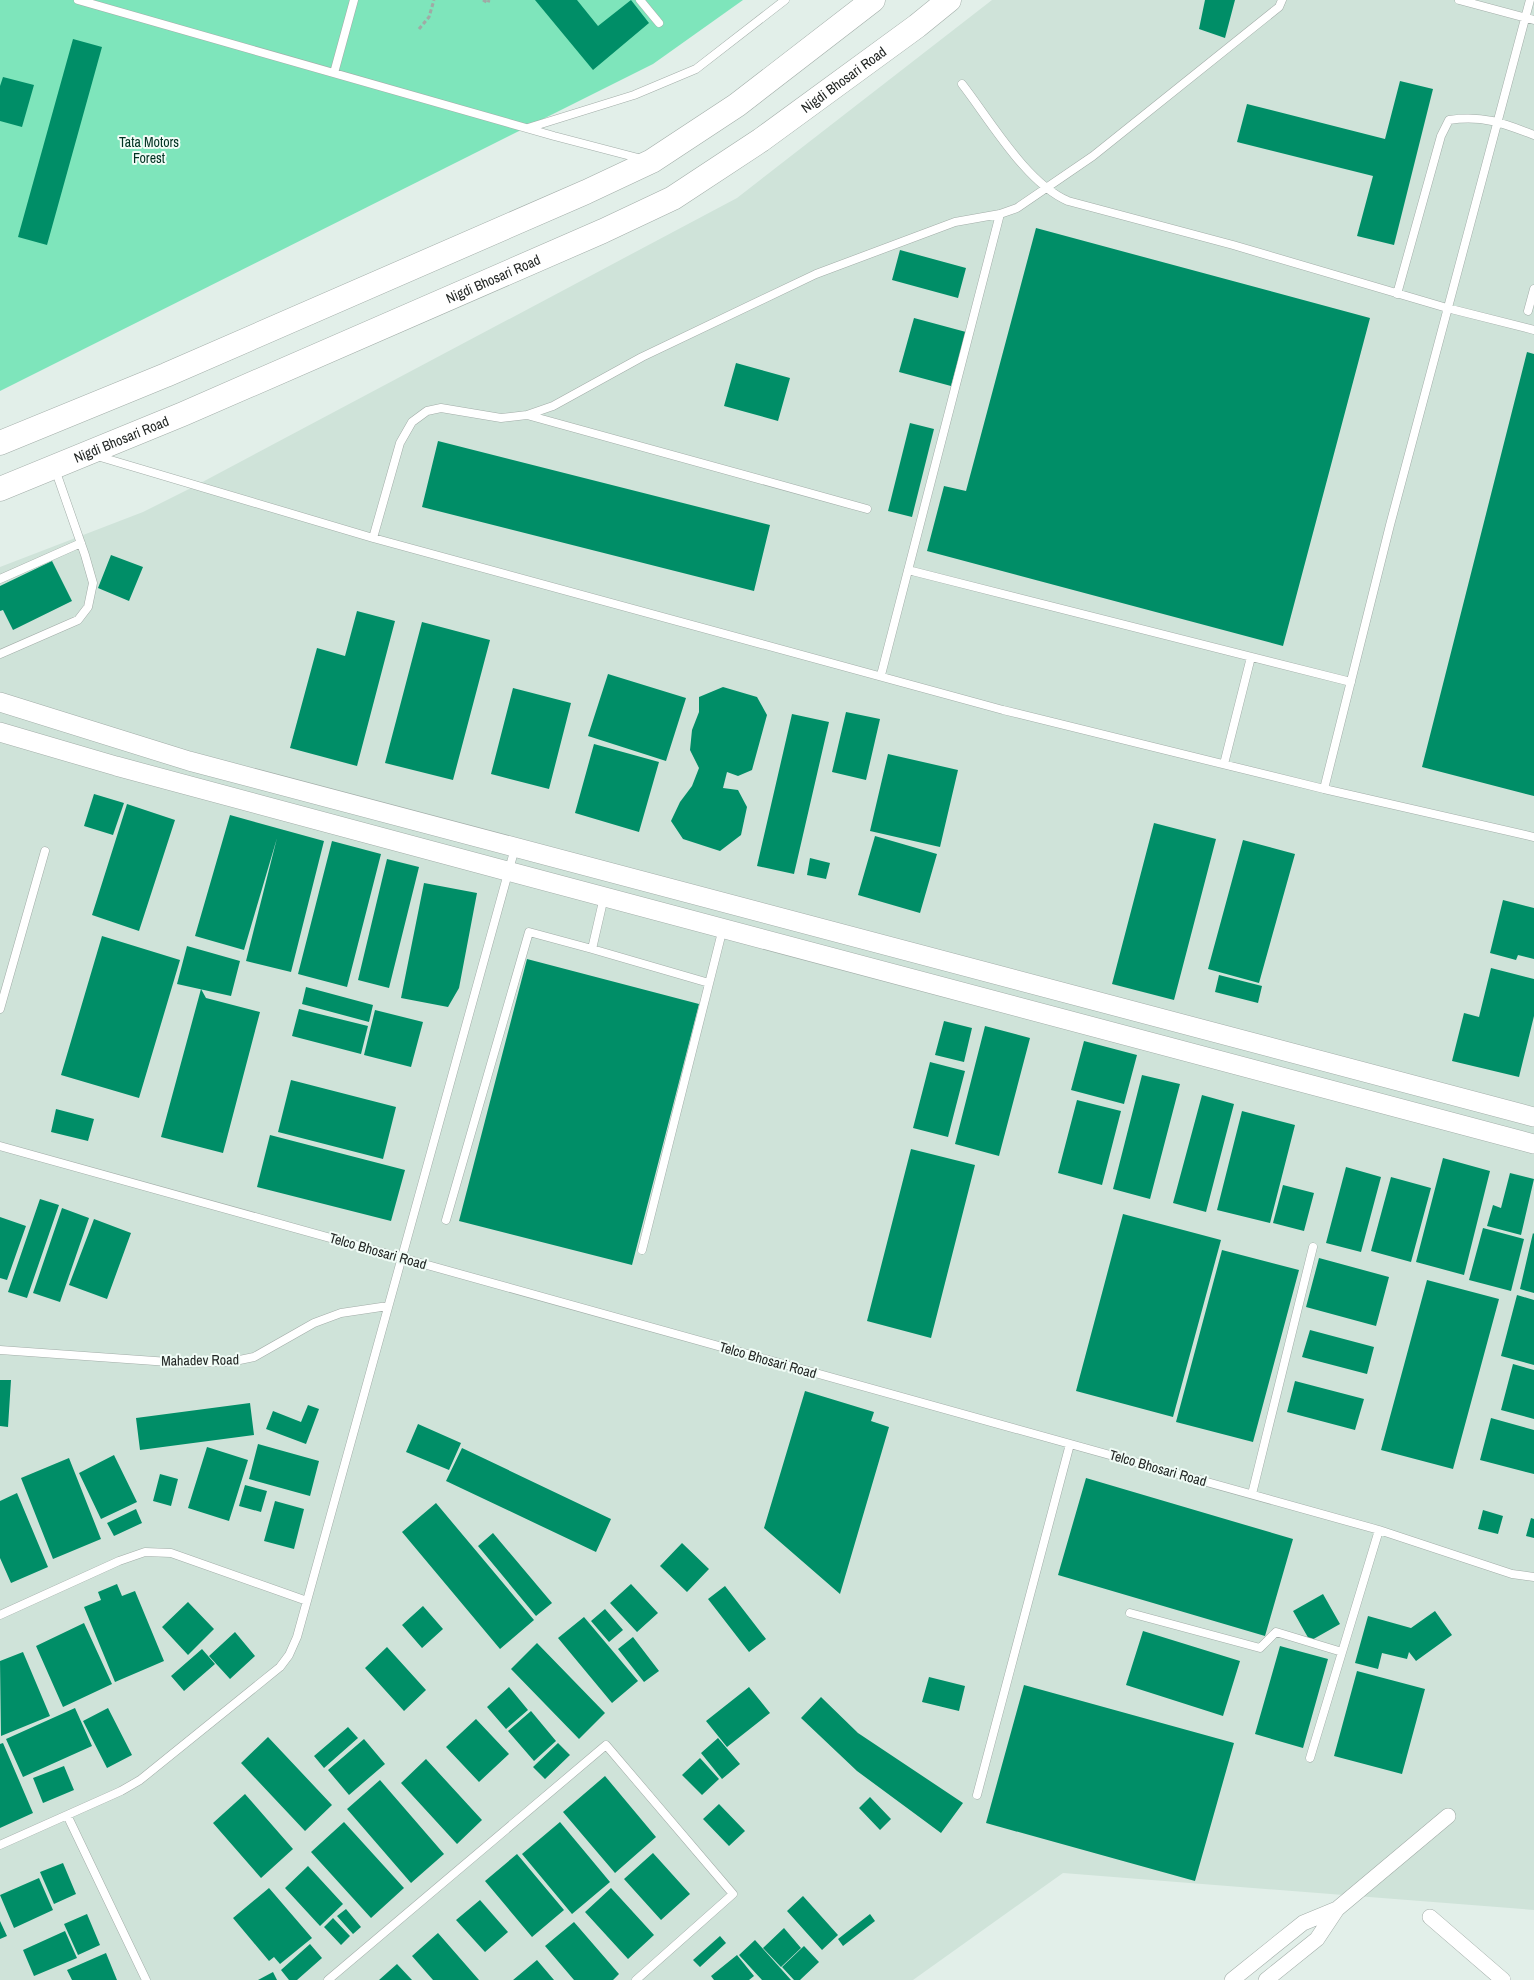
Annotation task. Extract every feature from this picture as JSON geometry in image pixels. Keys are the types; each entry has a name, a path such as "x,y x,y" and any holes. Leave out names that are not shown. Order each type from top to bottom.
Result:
{"main road":[{"path":"0,443 166,375 586,192 652,161 737,105 873,0"},
{"name":"Nigdi Bhosari Road","path":"0,490 548,255 673,198 761,140 917,26 949,0"}],"street":[{"path":"0,702 189,761 516,846 1534,1117"},
{"path":"0,732 116,766 1534,1144"},
{"path":"1266,1980 1317,1939 1337,1910 1448,1816"},
{"path":"1232,1980 1303,1923 1337,1910"},
{"path":"1430,1917 1503,1980"}],"lane":[{"path":"78,0 528,128 652,161"},
{"path":"334,73 354,0"},
{"path":"640,0 658,23"},
{"path":"528,128 634,95 696,69 786,0"},
{"path":"374,538 400,443 412,422 427,411 442,408 501,418 527,415 553,406 642,356 816,274 955,222 1000,214 1017,208 1101,150 1279,7 1282,0"},
{"path":"1459,0 1534,20"},
{"path":"1324,788 1447,308 1530,0"},
{"path":"962,84 1030,173 1045,188 1062,199 1084,207 1233,245 1447,308 1534,330"},
{"path":"1397,294 1441,136 1449,120 1471,117 1497,121 1534,135"},
{"path":"881,674 1000,214"},
{"path":"1528,312 1534,289"},
{"path":"527,415 867,509"},
{"path":"88,453 374,538 881,674 1003,710 1534,837"},
{"path":"0,654 78,620 88,607 93,583 82,544 54,467"},
{"path":"0,579 82,544"},
{"path":"908,570 1351,682"},
{"path":"1224,764 1251,657"},
{"path":"0,1845 140,1780 280,1667 289,1655 297,1637 507,871 516,846"},
{"path":"0,1009 45,851"},
{"path":"592,949 604,897"},
{"path":"642,1250 723,928"},
{"path":"446,1220 528,932 709,983"},
{"name":"Telco Bhosari Road","path":"0,1146 1252,1494 1379,1530 1512,1574 1534,1577"},
{"path":"1252,1494 1313,1247"},
{"name":"Mahadev Road","path":"0,1350 183,1363 230,1362 254,1358 323,1320 341,1313 388,1306"},
{"path":"977,1794 1070,1444"},
{"path":"1310,1758 1379,1530"},
{"path":"0,1615 119,1561 145,1552 171,1553 307,1601"},
{"path":"1130,1614 1260,1648 1276,1632 1342,1652"},
{"path":"328,1980 606,1745 733,1894 636,1980"},
{"path":"68,1815 146,1980"}],"path":[{"path":"419,29 429,17 434,0"},
{"path":"482,0 488,3 488,0"}],"shaded area":[{"path":"992,0 1534,0 1534,1910 1063,1873 913,1980 0,1980 0,567 143,512 193,487 737,198"}],"green space":[{"name":"Tata Motors Forest","path":"0,0 743,0 653,64 0,391"}],"building":[{"path":"535,0 577,0 598,26 631,0 649,23 593,70"},
{"path":"1205,0 1235,0 1225,38 1199,29"},
{"path":"73,39 102,47 47,245 18,237"},
{"path":"3,77 34,85 22,127 0,121 0,86"},
{"path":"1400,81 1433,89 1394,245 1357,236 1373,176 1237,142 1247,104 1385,139"},
{"path":"1036,228 1370,318 1283,646 927,551 944,486 966,491"},
{"path":"900,250 966,268 958,298 892,280"},
{"path":"914,318 966,332 951,386 899,372"},
{"path":"1527,352 1534,354 1534,796 1422,767"},
{"path":"736,363 790,378 778,421 724,406"},
{"path":"910,423 934,429 912,517 888,511"},
{"path":"438,441 770,525 754,591 422,507"},
{"path":"111,555 143,567 129,601 98,588"},
{"path":"52,561 72,601 13,630 3,610 0,611 0,586"},
{"path":"357,611 395,621 357,766 290,748 317,648 345,656"},
{"path":"422,622 490,640 453,780 385,763"},
{"path":"608,674 686,698 666,761 588,736"},
{"path":"723,687 757,697 767,715 752,770 738,776 727,772 723,788 738,790 747,807 741,835 720,851 683,839 671,821 680,802 692,786 699,768 690,750 692,730 699,712 699,697"},
{"path":"513,688 571,703 549,789 491,774"},
{"path":"846,712 880,719 866,780 832,772"},
{"path":"792,714 829,722 794,874 757,866"},
{"path":"594,744 659,762 639,832 575,813"},
{"path":"888,754 958,770 940,847 870,831"},
{"path":"94,794 124,803 113,835 84,826"},
{"path":"127,804 175,820 139,931 92,915"},
{"path":"230,815 324,841 291,972 246,961 277,838 244,950 195,936"},
{"path":"1154,823 1216,839 1174,1000 1112,984"},
{"path":"875,836 937,854 920,913 858,895"},
{"path":"1243,840 1295,854 1259,983 1208,969"},
{"path":"332,841 381,854 347,987 298,974"},
{"path":"810,858 830,863 826,879 807,875"},
{"path":"387,859 419,867 389,988 358,980"},
{"path":"424,883 477,893 459,988 448,1007 401,998"},
{"path":"1503,900 1534,908 1534,959 1518,955 1516,960 1490,953"},
{"path":"102,936 180,960 139,1098 61,1075"},
{"path":"187,946 240,961 231,996 177,984"},
{"path":"527,959 699,1004 632,1265 459,1221"},
{"path":"1491,968 1534,979 1534,1016 1519,1077 1452,1061 1464,1013 1479,1017"},
{"path":"1219,975 1262,986 1258,1003 1215,992"},
{"path":"306,987 373,1005 369,1022 302,1004"},
{"path":"201,989 206,998 260,1012 223,1153 161,1137"},
{"path":"299,1009 368,1026 361,1054 292,1036"},
{"path":"375,1010 423,1022 411,1067 364,1055"},
{"path":"944,1021 972,1028 964,1062 935,1055"},
{"path":"985,1026 1030,1038 999,1156 955,1144"},
{"path":"1084,1041 1137,1055 1124,1104 1071,1090"},
{"path":"930,1062 965,1071 948,1137 913,1128"},
{"path":"1142,1075 1180,1084 1150,1199 1113,1189"},
{"path":"291,1080 396,1107 383,1159 278,1132"},
{"path":"1202,1095 1234,1104 1206,1212 1173,1203"},
{"path":"1077,1100 1121,1111 1102,1185 1058,1173"},
{"path":"56,1109 94,1119 88,1141 51,1132"},
{"path":"1242,1111 1295,1125 1270,1223 1217,1210"},
{"path":"270,1135 405,1170 391,1221 257,1187"},
{"path":"911,1149 975,1165 931,1338 867,1321"},
{"path":"1443,1158 1490,1171 1464,1275 1416,1262"},
{"path":"1346,1167 1381,1177 1361,1252 1326,1243"},
{"path":"1510,1173 1534,1179 1521,1235 1487,1226 1493,1205 1501,1208"},
{"path":"1391,1177 1431,1188 1411,1262 1371,1251"},
{"path":"1283,1185 1314,1193 1304,1231 1273,1223"},
{"path":"40,1199 59,1205 27,1298 8,1292"},
{"path":"62,1208 89,1218 60,1302 33,1293"},
{"path":"1123,1214 1221,1240 1173,1417 1076,1391"},
{"path":"0,1217 26,1226 7,1280 0,1278"},
{"path":"94,1219 131,1233 107,1299 69,1285"},
{"path":"1483,1228 1524,1239 1511,1291 1469,1280"},
{"path":"1534,1234 1534,1293 1520,1289"},
{"path":"1222,1250 1299,1270 1253,1442 1176,1422"},
{"path":"1319,1258 1389,1277 1376,1326 1306,1307"},
{"path":"1427,1280 1499,1299 1453,1469 1381,1450"},
{"path":"1517,1295 1534,1300 1534,1365 1501,1356"},
{"path":"1310,1330 1374,1347 1367,1374 1302,1357"},
{"path":"1513,1364 1534,1370 1534,1419 1501,1410"},
{"path":"0,1380 11,1380 8,1427 0,1426"},
{"path":"1295,1381 1364,1399 1355,1430 1287,1412"},
{"path":"805,1391 874,1412 871,1421 889,1427 840,1594 764,1528"},
{"path":"250,1403 254,1435 140,1450 136,1418"},
{"path":"308,1405 319,1409 306,1444 266,1429 273,1411 301,1422"},
{"path":"1491,1418 1534,1430 1534,1474 1480,1460"},
{"path":"418,1424 461,1443 449,1470 406,1452"},
{"path":"258,1444 319,1461 310,1496 249,1479"},
{"path":"207,1447 248,1460 229,1521 188,1508"},
{"path":"462,1448 611,1519 596,1552 446,1481"},
{"path":"114,1455 137,1502 101,1519 79,1473"},
{"path":"69,1458 101,1539 53,1559 21,1478"},
{"path":"160,1474 178,1479 171,1506 153,1501"},
{"path":"1086,1478 1293,1539 1265,1636 1058,1575"},
{"path":"245,1485 267,1491 261,1512 239,1506"},
{"path":"17,1493 48,1567 11,1583 0,1558 0,1501"},
{"path":"275,1501 304,1509 294,1549 264,1541"},
{"path":"436,1503 534,1620 500,1649 402,1532"},
{"path":"136,1509 142,1523 114,1536 107,1523"},
{"path":"1483,1510 1503,1516 1498,1534 1478,1529"},
{"path":"1531,1518 1534,1519 1534,1538 1526,1536"},
{"path":"493,1533 552,1603 536,1616 478,1546"},
{"path":"682,1543 709,1569 687,1592 660,1566"},
{"path":"117,1584 122,1596 135,1591 164,1661 115,1682 84,1607 101,1600 98,1592"},
{"path":"631,1584 658,1613 637,1632 610,1603"},
{"path":"725,1586 766,1639 749,1652 708,1599"},
{"path":"1323,1594 1340,1624 1310,1641 1293,1611"},
{"path":"188,1602 214,1629 188,1655 162,1627"},
{"path":"423,1606 443,1629 422,1648 402,1625"},
{"path":"605,1609 623,1630 609,1642 591,1621"},
{"path":"1435,1611 1452,1635 1416,1661 1409,1652 1407,1659 1382,1653 1378,1669 1355,1663 1368,1616 1411,1628"},
{"path":"584,1617 638,1681 612,1703 558,1638"},
{"path":"84,1623 112,1684 63,1707 36,1646"},
{"path":"1143,1631 1240,1661 1223,1716 1126,1685"},
{"path":"235,1632 255,1656 230,1679 209,1656"},
{"path":"633,1637 659,1671 644,1682 618,1649"},
{"path":"537,1643 605,1713 579,1739 511,1669"},
{"path":"1280,1646 1328,1659 1303,1748 1255,1734"},
{"path":"387,1647 426,1690 404,1711 365,1668"},
{"path":"202,1649 215,1664 184,1691 171,1676"},
{"path":"23,1652 50,1716 1,1736 0,1661"},
{"path":"1357,1671 1425,1689 1402,1774 1334,1756"},
{"path":"929,1677 965,1686 959,1711 922,1702"},
{"path":"1024,1685 1234,1743 1195,1881 986,1823"},
{"path":"509,1687 528,1710 506,1729 487,1707"},
{"path":"749,1687 770,1713 727,1747 706,1721"},
{"path":"821,1697 858,1733 963,1803 941,1833 857,1771 801,1718"},
{"path":"75,1708 92,1746 23,1777 6,1739"},
{"path":"108,1708 132,1755 107,1768 83,1721"},
{"path":"531,1711 556,1741 534,1761 508,1731"},
{"path":"476,1719 509,1754 479,1782 446,1747"},
{"path":"348,1727 358,1738 324,1768 314,1756"},
{"path":"268,1737 332,1805 305,1831 241,1763"},
{"path":"718,1738 740,1764 722,1779 701,1753"},
{"path":"364,1739 385,1764 349,1795 328,1770"},
{"path":"3,1743 33,1813 0,1828 0,1744"},
{"path":"558,1743 570,1755 545,1779 533,1767"},
{"path":"700,1758 719,1779 702,1795 682,1775"},
{"path":"426,1759 482,1820 457,1844 401,1783"},
{"path":"64,1766 74,1790 43,1803 33,1778"},
{"path":"605,1776 656,1837 615,1873 563,1812"},
{"path":"380,1780 444,1854 411,1883 347,1809"},
{"path":"245,1794 293,1849 261,1878 213,1823"},
{"path":"870,1797 891,1819 880,1830 859,1808"},
{"path":"719,1804 745,1831 729,1846 703,1819"},
{"path":"344,1822 404,1888 371,1918 311,1852"},
{"path":"560,1822 610,1882 572,1914 522,1854"},
{"path":"653,1853 690,1894 661,1920 624,1879"},
{"path":"517,1854 564,1910 532,1937 485,1881"},
{"path":"63,1863 76,1894 54,1904 40,1872"},
{"path":"308,1866 343,1904 320,1926 285,1888"},
{"path":"39,1878 53,1910 14,1928 0,1895"},
{"path":"269,1888 312,1938 280,1964 274,1957 269,1961 233,1918"},
{"path":"611,1888 654,1935 628,1959 585,1912"},
{"path":"803,1896 838,1935 822,1950 787,1911"},
{"path":"480,1900 508,1932 485,1952 456,1920"},
{"path":"346,1909 361,1927 353,1934 337,1916"},
{"path":"87,1914 100,1945 78,1955 64,1924"},
{"path":"870,1914 875,1921 843,1946 838,1939"},
{"path":"333,1918 350,1936 341,1945 324,1927"},
{"path":"0,1921 7,1936 0,1939"},
{"path":"574,1922 619,1974 613,1980 574,1980 545,1946"},
{"path":"784,1928 801,1948 781,1967 763,1948"},
{"path":"65,1931 77,1958 34,1976 23,1950"},
{"path":"438,1933 479,1980 433,1980 412,1956"},
{"path":"720,1936 726,1943 700,1967 693,1960"},
{"path":"755,1940 791,1980 762,1980 739,1955"},
{"path":"310,1944 322,1958 297,1980 289,1980 281,1970"},
{"path":"804,1946 819,1962 800,1980 794,1980 782,1967"},
{"path":"106,1953 117,1980 72,1980 67,1970"},
{"path":"737,1955 754,1976 749,1980 714,1980 711,1976"},
{"path":"537,1960 554,1980 513,1980"},
{"path":"397,1964 412,1980 379,1980"},
{"path":"273,1972 277,1980 258,1980"}]}
